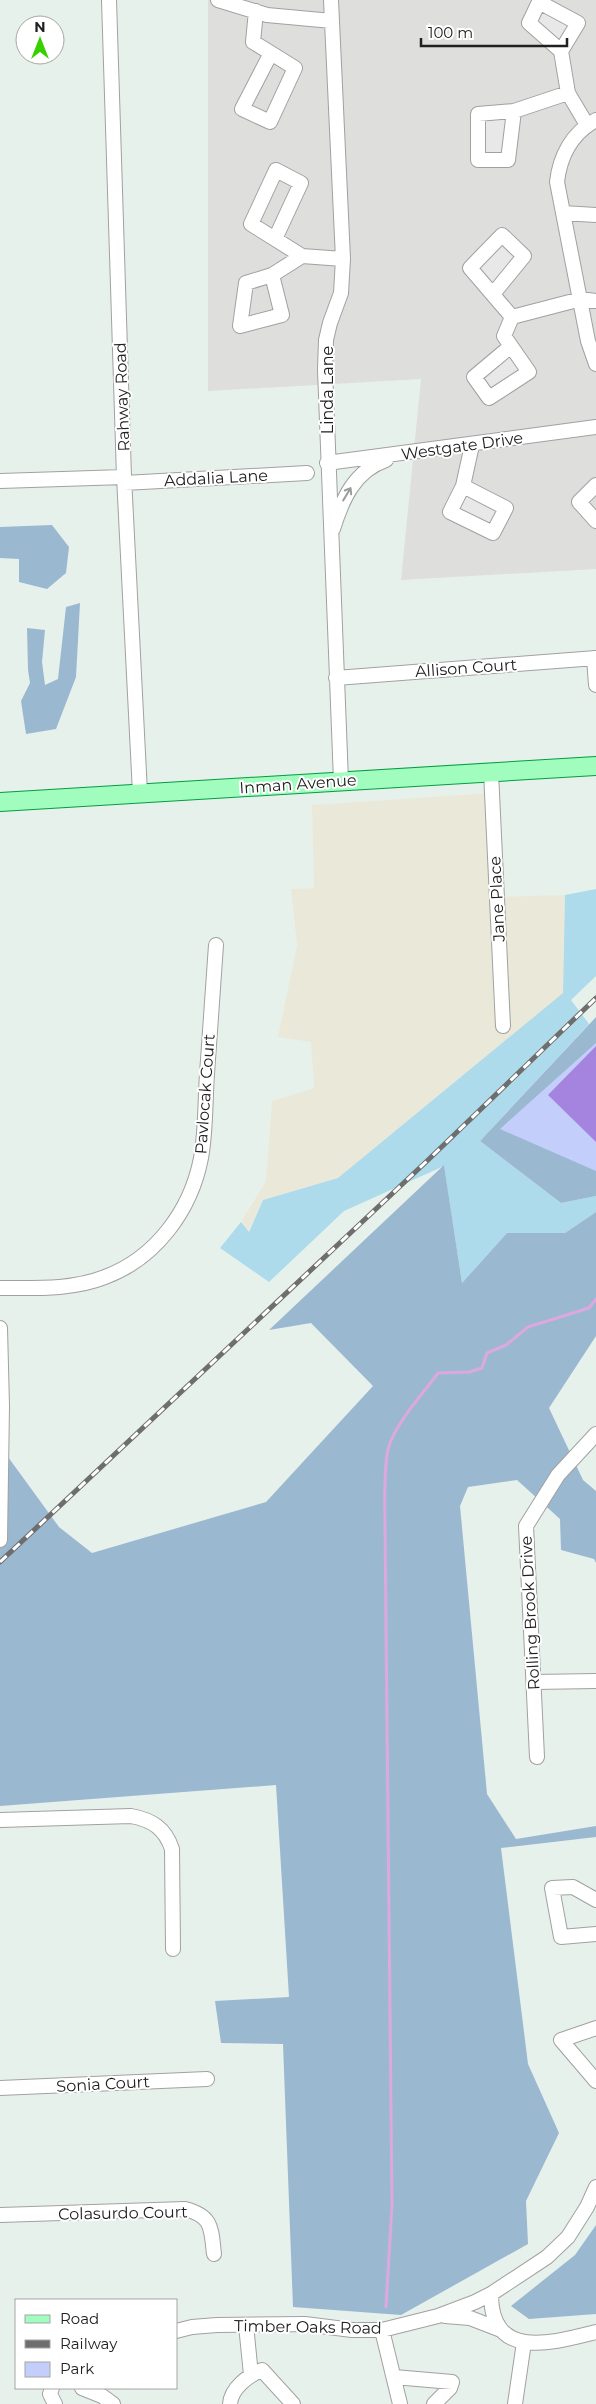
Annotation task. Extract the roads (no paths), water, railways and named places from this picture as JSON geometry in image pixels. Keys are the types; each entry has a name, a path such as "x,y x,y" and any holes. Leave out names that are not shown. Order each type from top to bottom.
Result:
{"main road":[{"name":"Inman Avenue","path":"0,802 596,766"}],"street":[{"name":"Rahway Road","path":"108,0 124,480 140,794"},
{"path":"218,0 281,17 332,21"},
{"name":"Linda Lane","path":"331,0 343,259 341,293 326,340 325,370 327,463 341,781"},
{"path":"256,11 253,42 295,68 270,122 242,110 270,53"},
{"path":"561,51 568,93 592,123 568,146 560,164 558,190 572,270 581,300 588,341 596,364"},
{"path":"514,111 568,93"},
{"path":"275,239 301,183 276,170 250,224 302,256 343,259"},
{"path":"563,213 596,214"},
{"path":"272,275 302,256"},
{"path":"493,294 512,317"},
{"path":"512,317 581,300 596,300"},
{"path":"511,346 504,336 512,317"},
{"name":"Westgate Drive","path":"327,463 595,430"},
{"path":"464,486 472,445"},
{"path":"330,539 341,504 348,489 360,476 383,460 420,452"},
{"name":"Addalia Lane","path":"0,481 124,480 307,472"},
{"path":"596,485 578,502 596,521"},
{"path":"595,658 596,685"},
{"name":"Allison Court","path":"336,678 595,658"},
{"name":"Jane Place","path":"491,772 503,1026"},
{"name":"Pavlocak Court","path":"0,1288 81,1284 112,1274 144,1255 161,1239 182,1210 201,1157 216,945"},
{"path":"0,1328 2,1406 0,1540"},
{"name":"Rolling Brook Drive","path":"537,1757 526,1526 558,1475 596,1434"},
{"path":"534,1682 596,1681"},
{"path":"0,1820 132,1816 148,1819 168,1836 172,1849 173,1949"},
{"path":"596,1900 573,1887 552,1888 561,1936 596,1934"},
{"path":"596,2028 561,2040 596,2081"},
{"name":"Sonia Court","path":"0,2088 207,2079"},
{"name":"Timber Oaks Road","path":"178,2330 192,2327 305,2324 352,2330 382,2330 438,2316 491,2294 547,2257 568,2237 588,2207 596,2186"},
{"name":"Colasurdo Court","path":"0,2215 185,2209 197,2212 206,2218 211,2228 214,2254"},
{"path":"491,2294 492,2312 502,2330"},
{"path":"438,2316 470,2318 502,2330 524,2342 551,2344 596,2332"},
{"path":"246,2325 251,2375"},
{"path":"382,2330 400,2404"},
{"path":"515,2404 524,2342"},
{"path":"230,2404 238,2387 251,2375 262,2370 293,2404"},
{"path":"394,2377 452,2382 450,2388 434,2404"},
{"path":"52,2389 50,2394 55,2404"},
{"path":"84,2389 105,2398"}],"waterway":[{"path":"386,2307 392,2205 386,1460 390,1443 399,1425 438,1373 469,1372 482,1368 487,1353 506,1345 528,1327 589,1308 596,1299"}],"railway":[{"path":"0,1562 427,1161 596,998"}]}
